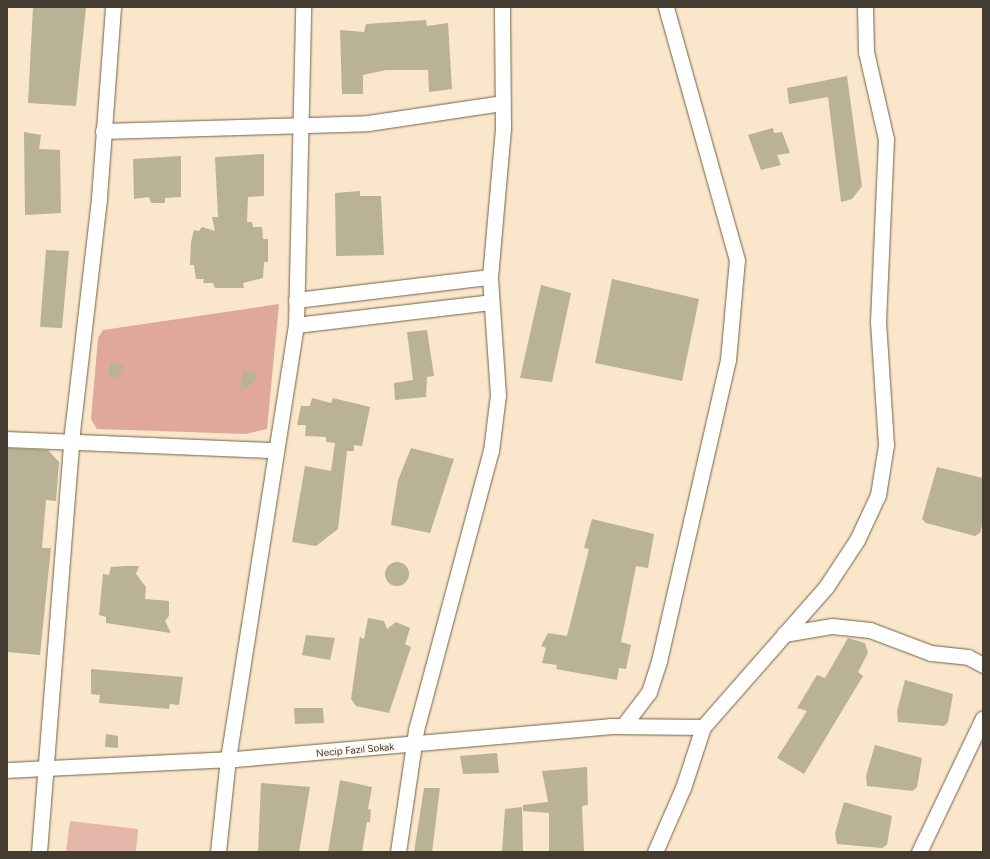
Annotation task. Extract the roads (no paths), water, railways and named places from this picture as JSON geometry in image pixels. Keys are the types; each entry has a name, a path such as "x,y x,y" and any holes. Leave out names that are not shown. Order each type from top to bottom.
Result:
{"street":[{"path":"39,852 71,441 103,131 113,7"},
{"path":"218,852 228,759 274,450 296,326 303,7"},
{"path":"398,852 416,745 416,730 491,451 498,395 490,277 502,103 502,7"},
{"path":"624,726 650,692 659,661 728,360 737,260 666,7"},
{"path":"655,852 683,788 703,727 826,587 857,540 878,495 886,445 878,322 886,139 866,52 866,7"},
{"path":"103,131 368,123 502,103"},
{"path":"296,300 490,277"},
{"path":"296,326 491,302"},
{"path":"7,439 274,450"},
{"path":"784,634 832,626 870,630 931,653 968,656 983,664"},
{"path":"919,852 983,718"},
{"name":"Necip Fazıl Sokak","path":"7,770 45,771 228,759 416,745 624,726 703,727"}]}
